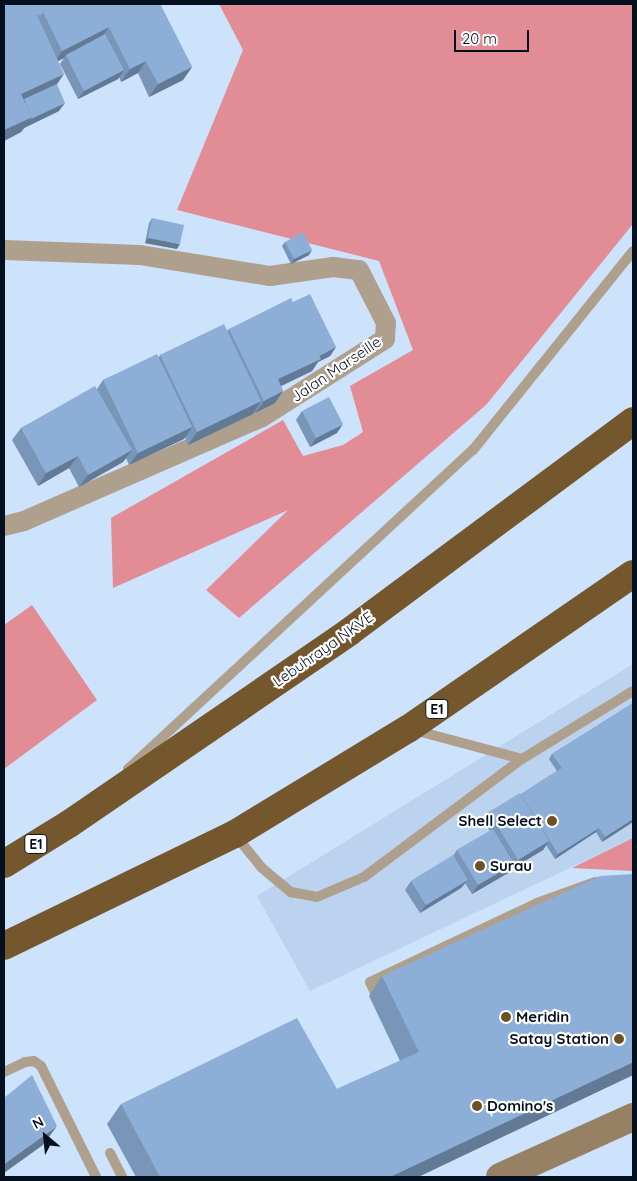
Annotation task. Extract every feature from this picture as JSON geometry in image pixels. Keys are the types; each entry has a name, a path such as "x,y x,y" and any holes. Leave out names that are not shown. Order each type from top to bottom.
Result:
{"highway":[{"name":"Lebuhraya NKVE","path":"4,864 69,824 349,632 633,421"},
{"name":"E1","path":"4,946 235,834 408,729 633,574"}],"main road":[{"path":"500,1177 633,1118"}],"street":[{"name":"Jalan Marseille","path":"4,250 140,255 270,276 333,267 359,270 386,323 385,339 262,417 24,521 4,526"}],"lane":[{"path":"69,824 473,450 633,251"},
{"path":"235,834 262,868 291,892 317,897 364,877 522,759 633,692"},
{"path":"408,729 522,759"},
{"path":"375,993 370,982 386,974 536,903 583,884 608,880"},
{"path":"4,1072 25,1062 34,1061 41,1066 96,1177"},
{"path":"110,1153 122,1177"}],"shaded area":[{"path":"219,4 633,4 633,224 486,405 239,618 206,590 288,510 113,588 111,518 283,420 303,456 343,445 363,432 350,386 413,350 379,261 177,210 243,50"},
{"path":"32,605 97,700 4,769 4,625"},
{"path":"633,664 633,838 310,991 257,896"},
{"path":"633,838 633,871 572,868"}],"building":[{"path":"4,4 32,4 64,74 21,94 32,117 4,130"},
{"path":"32,4 60,4 37,16"},
{"path":"60,4 160,4 192,67 158,84 146,61 130,69 109,27 62,51 43,12"},
{"path":"105,34 124,70 84,91 66,55"},
{"path":"57,84 65,103 31,119 32,117 24,99"},
{"path":"152,218 184,225 180,244 148,238"},
{"path":"303,232 312,250 294,259 285,242"},
{"path":"310,294 336,347 319,356 293,302"},
{"path":"291,298 321,359 278,379 283,391 264,401 229,329"},
{"path":"224,324 261,401 197,432 160,355"},
{"path":"157,354 192,427 138,453 103,380"},
{"path":"95,386 132,450 88,475 78,456 46,473 21,428"},
{"path":"329,397 343,424 316,438 302,411"},
{"path":"633,703 633,819 605,837 599,828 558,854 521,794 562,768 552,754"},
{"path":"520,793 549,841 518,860 489,812"},
{"name":"Surau","path":"493,829 514,864 478,885 457,850"},
{"path":"453,855 468,880 426,905 411,881"},
{"name":"Meridin","path":"633,874 633,1062 390,1177 160,1177 121,1104 297,1018 337,1089 419,1052 382,976 600,876"},
{"path":"32,1075 57,1126 4,1164 4,1098"}],"place":[{"name":"Shell Select","path":"552,821"},
{"name":"Surau","path":"480,866"},
{"name":"Meridin","path":"506,1017"},
{"name":"Satay Station","path":"619,1039"},
{"name":"Domino's","path":"477,1106"}]}
